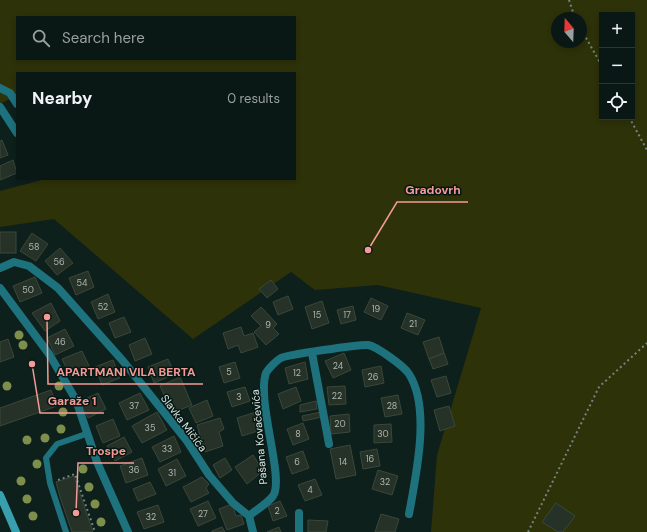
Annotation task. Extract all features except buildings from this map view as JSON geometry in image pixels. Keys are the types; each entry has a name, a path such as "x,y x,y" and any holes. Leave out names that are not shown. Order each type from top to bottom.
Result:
{"main road":[{"path":"0,495 16,532"}],"street":[{"path":"0,88 10,93 16,102"},
{"path":"0,107 16,131"},
{"name":"Slavka Mičića","path":"0,268 14,262 29,266 58,288 123,362 187,441 209,475 233,503 249,516"},
{"path":"0,288 49,354 76,400 86,434 128,532"},
{"name":"Pašana Kovačevića","path":"249,516 273,496 276,481 264,390 266,372 280,358 369,344 400,362 409,374 417,391 420,448 409,514"},
{"path":"312,353 329,444"},
{"path":"299,513 299,532"},
{"path":"249,516 253,532"}],"lane":[{"path":"66,532 50,483 46,458 57,444 86,434"}],"path":[{"path":"569,0 573,12"},
{"path":"587,40 599,61"},
{"path":"631,120 647,150"},
{"path":"528,532 599,387 647,343"},
{"path":"54,481 75,474 95,532"}],"green space":[{"path":"0,0 647,0 647,532 431,532 437,455 481,308 378,285 315,290 291,272 193,339 54,219 0,227 0,191 42,180 296,180 296,72 16,72 16,96 0,104"}],"place":[{"name":"Gradovrh","path":"368,250"},
{"name":"APARTMANI VILA BERTA","path":"47,317"},
{"name":"Garaže 1","path":"32,364"},
{"name":"Trospe","path":"76,513"}]}
